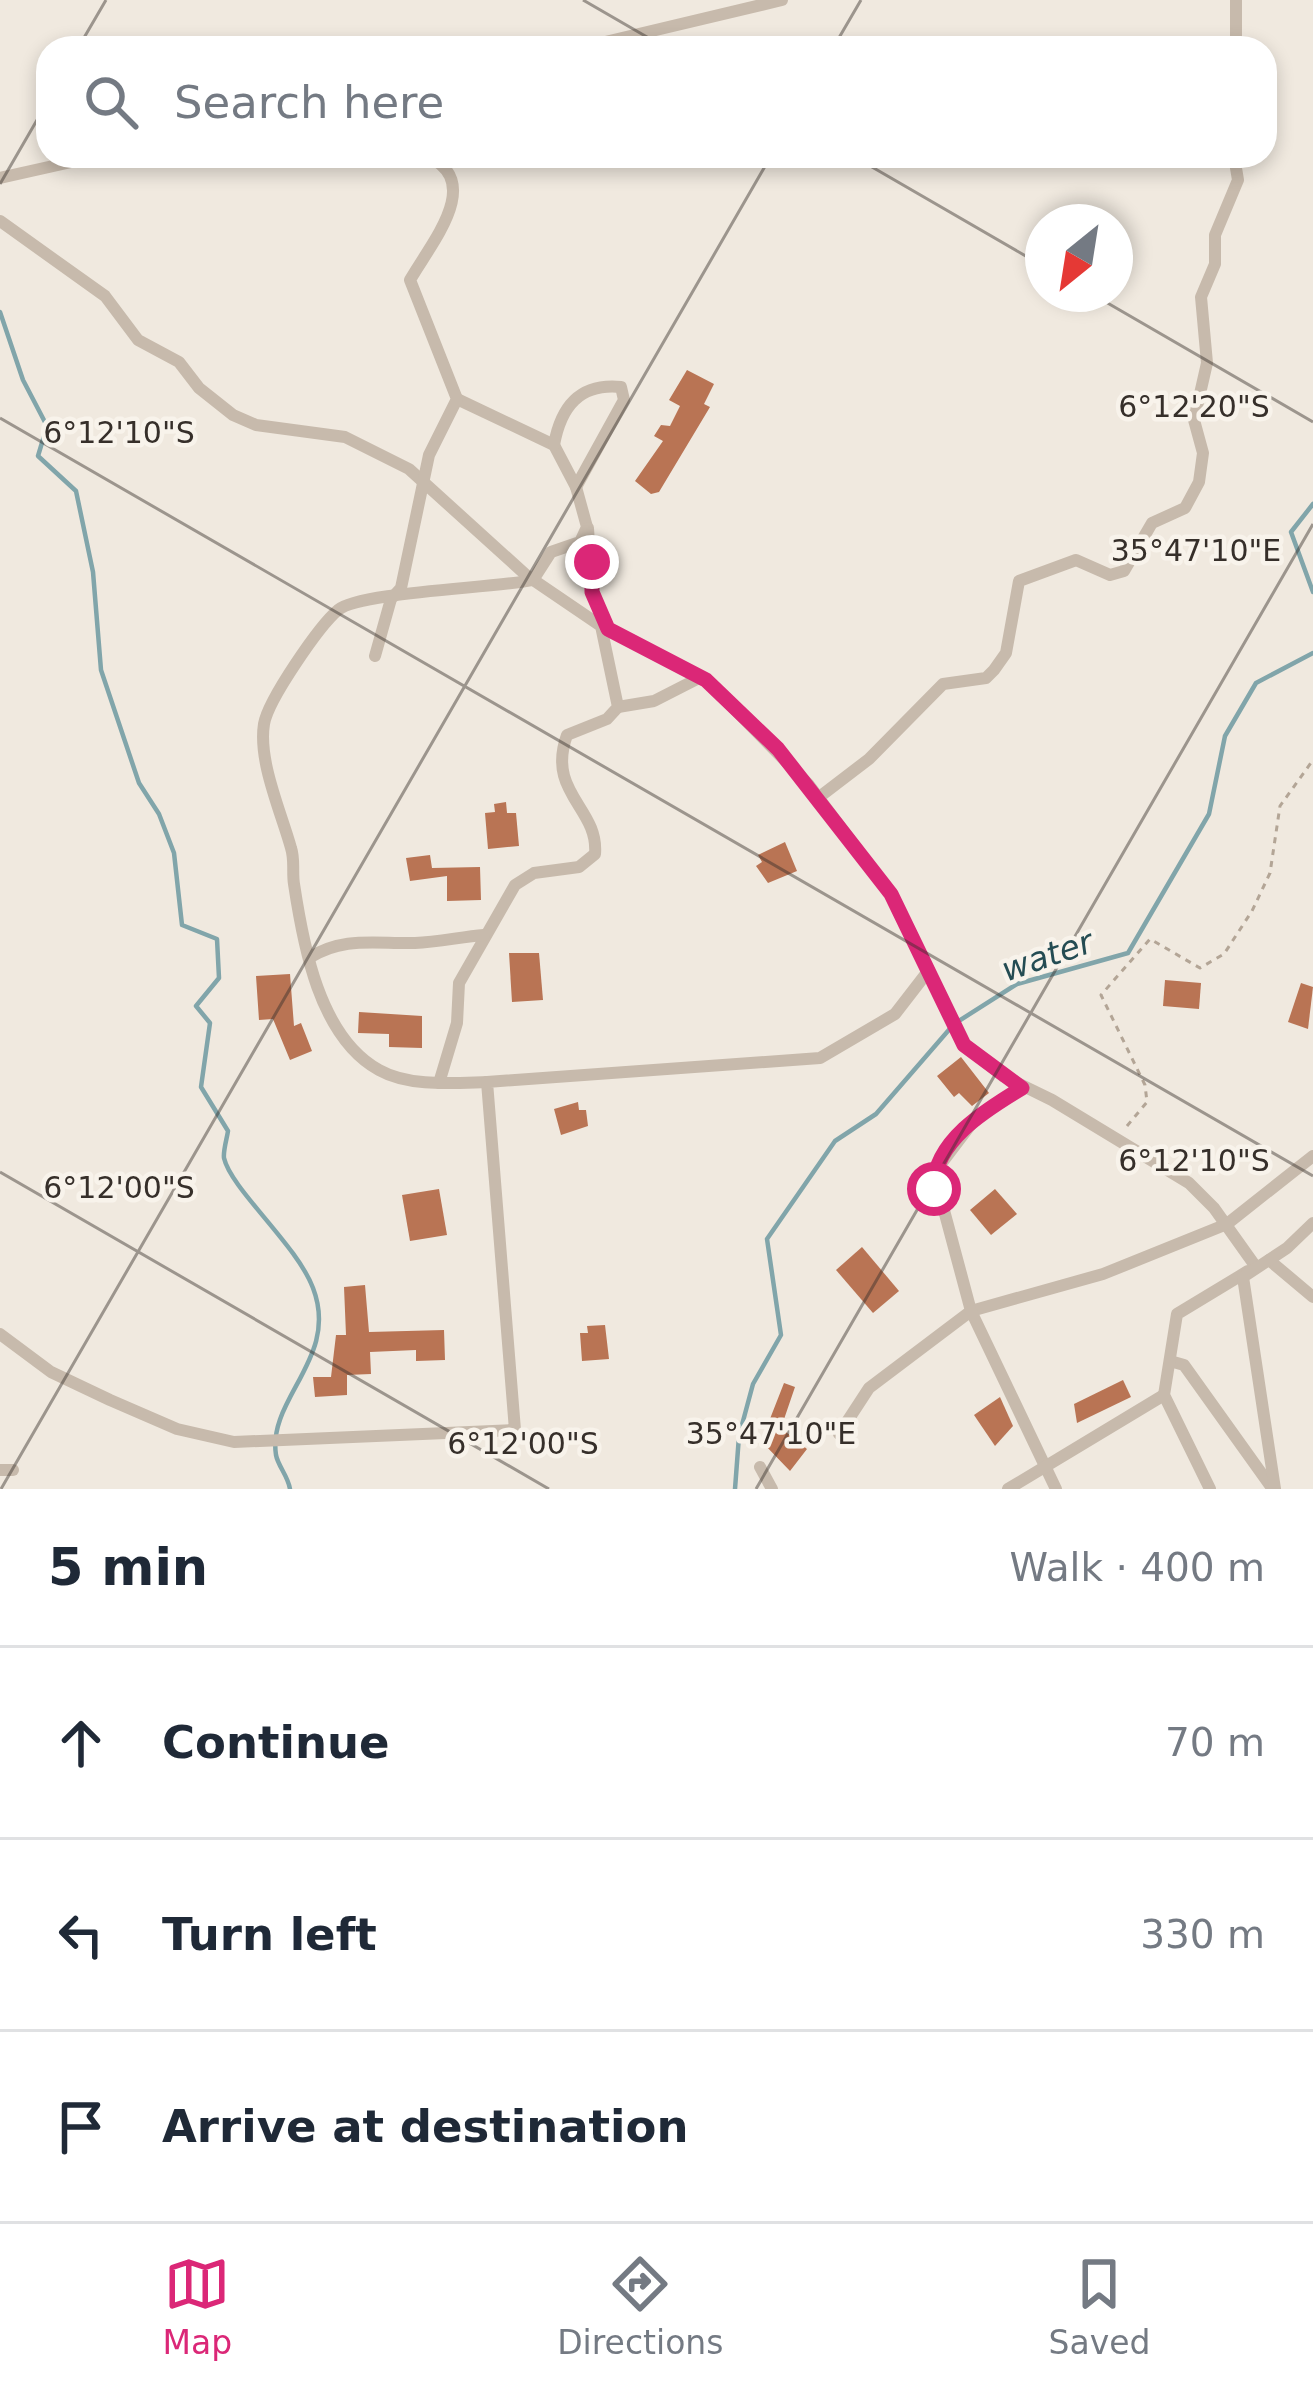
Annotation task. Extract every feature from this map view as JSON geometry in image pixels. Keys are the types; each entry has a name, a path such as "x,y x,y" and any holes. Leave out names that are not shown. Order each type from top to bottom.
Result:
{"street":[{"path":"630,36 782,0"},
{"path":"1236,36 1237,0"},
{"path":"0,178 45,168"},
{"path":"448,168 455,201 410,280 457,399 554,445 576,487 587,527 592,592 605,628 618,707"},
{"path":"818,798 869,759 943,684 986,678 994,670 1006,653 1019,580 1076,560 1110,574 1124,571 1152,523 1185,508 1199,482 1203,453 1194,420 1207,363 1201,297 1215,263 1215,236 1238,180 1236,168"},
{"path":"0,221 105,296 138,340 179,362 199,388 243,422 345,437 409,469 533,580 605,628 701,677 756,726 891,894 964,1045 1022,1088 1052,1100 1189,1184 1258,1266 1313,1297"},
{"path":"554,445 559,421 573,397 604,385 621,387 624,400 576,487"},
{"path":"375,656 391,599 401,588 429,454 457,399"},
{"path":"521,429 559,421"},
{"path":"587,527 580,542 551,552 533,580 391,599 360,597 340,608 265,720 309,958 336,1022 359,1054 379,1070 439,1083 820,1058 895,1014 929,970"},
{"path":"439,1083 457,1023 459,983 515,885 534,872 579,867 596,854 597,837 561,777 567,735 607,719 618,707 654,701 701,677"},
{"path":"309,958 327,947 356,941 416,943 484,934"},
{"path":"0,1334 51,1372 110,1400 177,1429 234,1442 515,1430 487,1082"},
{"path":"1022,1088 978,1115 934,1173 971,1311 1056,1489"},
{"path":"839,1434 869,1388 971,1311 1103,1274 1226,1224 1313,1156"},
{"path":"1210,1489 1164,1395 1177,1314 1258,1266 1313,1222"},
{"path":"1258,1266 1242,1286 1274,1489"},
{"path":"1170,1361 1184,1365 1274,1489"},
{"path":"1008,1489 1164,1395"},
{"path":"760,1467 772,1489"}],"path":[{"path":"1114,1142 1147,1102 1145,1085 1102,995 1150,939 1199,968 1223,955 1270,873 1280,806 1313,760"}],"building":[{"path":"687,370 714,384 704,404 710,407 659,492 651,494 635,481 663,441 654,436 661,425 670,426 680,406 669,400"},
{"path":"506,802 507,813 516,813 519,846 488,849 485,813 495,812 494,804"},
{"path":"785,842 797,871 768,883 756,866 762,862 758,855"},
{"path":"430,855 432,868 480,867 481,900 447,901 447,876 410,881 406,858"},
{"path":"509,953 539,953 543,1000 512,1002"},
{"path":"290,974 294,1026 301,1023 312,1051 290,1060 273,1019 259,1020 256,976"},
{"path":"1165,980 1201,983 1199,1009 1163,1006"},
{"path":"1301,983 1313,987 1308,1029 1288,1022"},
{"path":"359,1012 422,1016 422,1048 389,1047 389,1034 358,1033"},
{"path":"961,1057 989,1093 972,1106 959,1093 954,1097 937,1076"},
{"path":"578,1102 579,1110 586,1110 588,1126 561,1135 554,1109"},
{"path":"439,1189 447,1235 410,1241 402,1195"},
{"path":"995,1189 1017,1214 991,1235 970,1210"},
{"path":"862,1247 899,1291 873,1313 836,1270"},
{"path":"365,1285 369,1332 444,1330 445,1360 416,1361 416,1350 370,1352 371,1374 347,1375 347,1395 315,1397 313,1377 331,1377 336,1335 346,1335 344,1287"},
{"path":"605,1325 609,1359 582,1361 580,1333 588,1333 587,1326"},
{"path":"1123,1380 1131,1397 1077,1423 1074,1404"},
{"path":"784,1383 795,1387 781,1428 807,1449 790,1471 763,1443 772,1431 766,1429"},
{"path":"1000,1397 1013,1426 995,1446 974,1415"}],"waterway":[{"path":"0,312 23,380 47,426 38,456 76,491 93,572 101,670 139,783 159,814 174,853 182,925 217,939 219,978 196,1006 210,1023 201,1087 228,1131 224,1155 229,1171 313,1288 319,1313 317,1336 276,1434 276,1455 290,1489"},
{"name":"water","path":"1313,504 1291,532 1313,592"},
{"name":"water","path":"735,1489 739,1436 753,1384 781,1335 767,1239 835,1141 876,1114 954,1024 1017,984 1128,953 1209,814 1225,736 1256,683 1313,653"}],"route":[{"path":"592,562 592,592 608,629 706,680 778,749 891,894 964,1045 1022,1088 978,1115 944,1156 934,1173 934,1189"}]}
